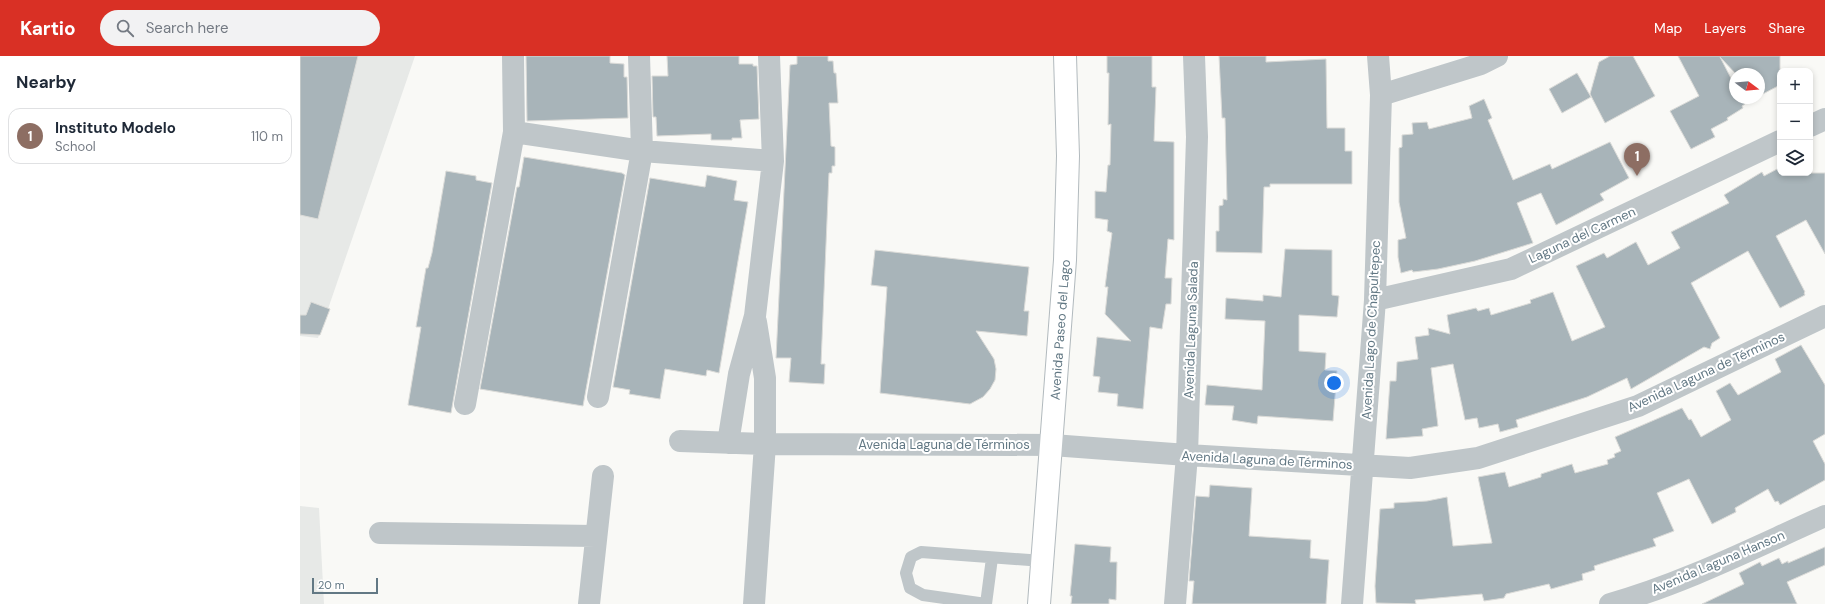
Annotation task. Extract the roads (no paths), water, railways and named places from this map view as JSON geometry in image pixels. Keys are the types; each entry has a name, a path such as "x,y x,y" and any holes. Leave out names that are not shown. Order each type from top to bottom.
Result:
{"main road":[{"name":"Avenida Paseo del Lago","path":"1039,604 1065,260 1068,156 1066,56"}],"street":[{"path":"465,404 514,132 513,56"},
{"path":"598,397 642,151 639,56"},
{"path":"728,443 739,374 755,316 773,161 769,56"},
{"name":"Avenida Laguna Salada","path":"1175,604 1187,455 1197,137 1194,56"},
{"name":"Avenida Lago de Chapultepec","path":"1352,604 1375,300 1381,95 1378,56"},
{"path":"1381,95 1481,64 1497,56"},
{"path":"1813,125 1825,119"},
{"path":"514,132 642,151 773,161"},
{"name":"Laguna del Carmen","path":"1375,300 1511,269 1777,142"},
{"path":"754,604 765,444 765,378 755,316"},
{"name":"Avenida Laguna de Términos","path":"680,441 765,444 1052,445 1187,455 1410,468 1478,458 1638,406 1825,316"},
{"path":"589,604 595,536 603,476"},
{"name":"Avenida Laguna Hanson","path":"1610,604 1633,598 1695,574 1825,516"},
{"path":"380,533 595,536"}],"lane":[{"path":"992,558 986,604 923,595 910,588 906,573 911,557 921,552 1043,561"}],"place":[{"name":"Instituto Modelo","path":"1637,176"}]}
